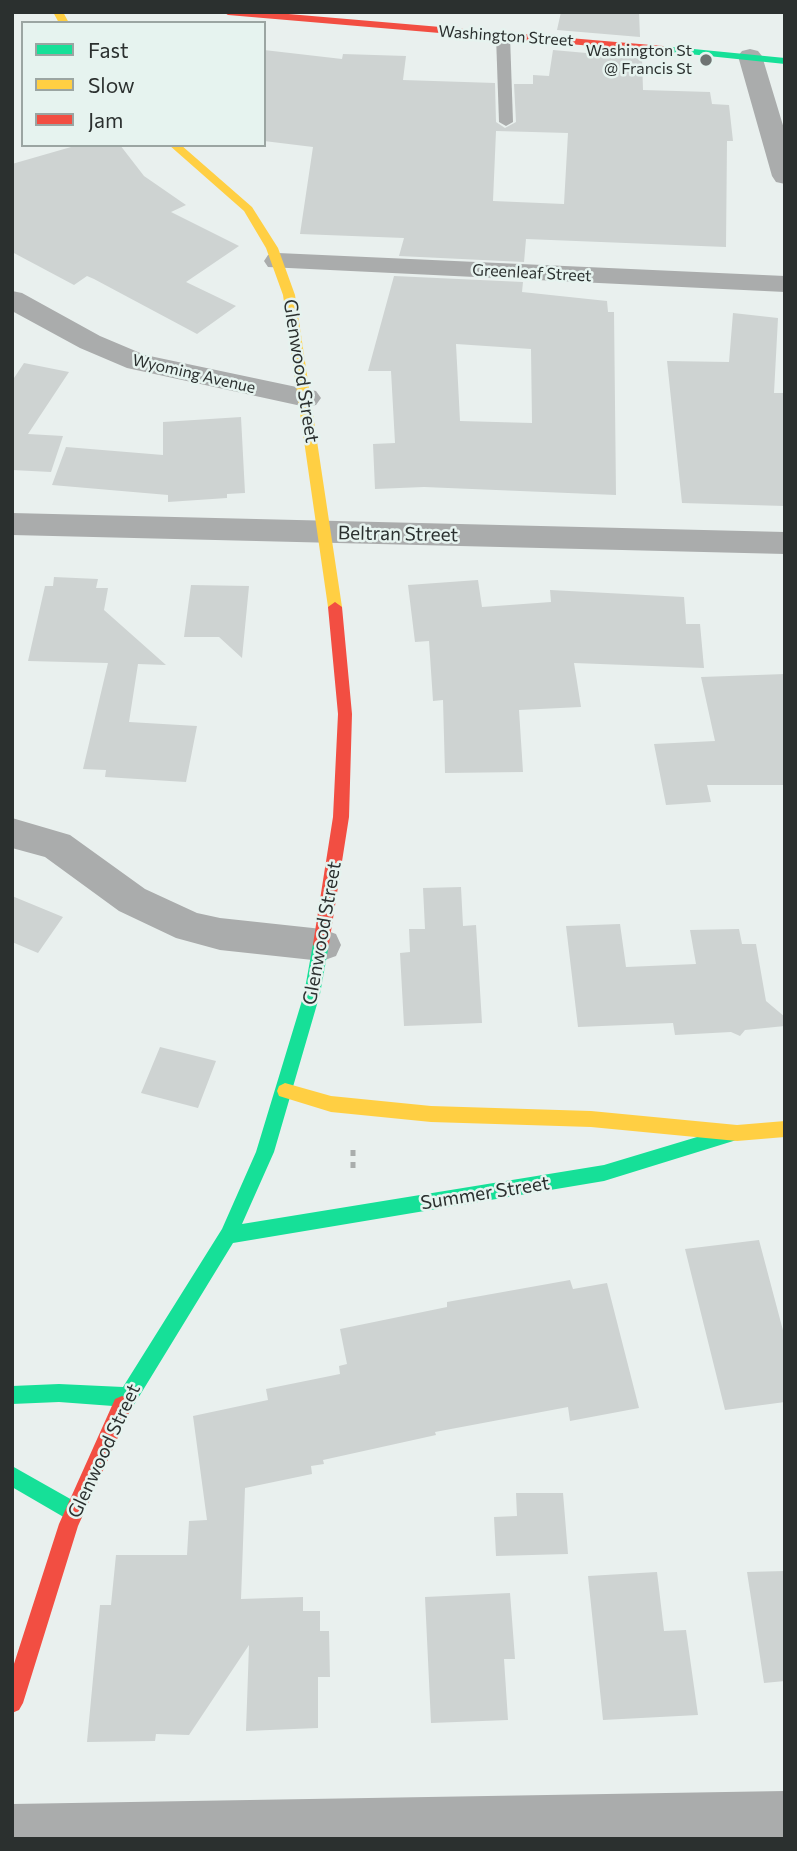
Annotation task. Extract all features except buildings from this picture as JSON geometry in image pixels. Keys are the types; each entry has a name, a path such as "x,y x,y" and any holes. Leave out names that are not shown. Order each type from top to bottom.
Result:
{"street":[{"name":"Washington Street","path":"228,12 750,55 785,61"},
{"path":"750,55 785,176"},
{"name":"Glenwood Street","path":"12,1703 74,1512 127,1397 228,1235 265,1152 309,1006 322,945 341,817 345,746 340,645 289,295 278,261 248,209 176,147"},
{"name":"Greenleaf Street","path":"278,261 785,284"},
{"name":"Wyoming Avenue","path":"12,299 90,342 137,362 306,398"},
{"name":"Beltran Street","path":"12,524 785,543"},
{"path":"12,833 57,846 132,900 190,927 220,934 322,945"},
{"name":"Summer Street","path":"285,1091 331,1104 431,1114 591,1119 737,1133 785,1129"},
{"name":"Summer Street","path":"228,1235 604,1173 737,1133"},
{"path":"12,1395 59,1393 127,1397"},
{"path":"12,1476 74,1512"},
{"path":"12,1831 785,1818"}],"lane":[{"path":"503,36 506,122"}],"path":[{"path":"352,1177 353,1150"}],"traffic: fast":[{"path":"663,49 785,61"},
{"path":"122,1406 228,1235 265,1152 312,994 321,944"},
{"path":"228,1235 604,1173 737,1133"},
{"path":"12,1395 59,1393 127,1397"},
{"path":"12,1476 74,1512"}],"traffic: slow":[{"path":"58,12 63,21"},
{"path":"176,147 248,209 272,248 289,295 335,607"},
{"path":"285,1091 331,1104 431,1114 591,1119 737,1133 785,1129"}],"traffic: jam":[{"path":"228,12 663,49"},
{"path":"321,944 341,817 345,714 335,607"},
{"path":"12,1703 69,1524 122,1406"}],"place":[{"name":"Washington St @ Francis St","path":"706,60"}]}
